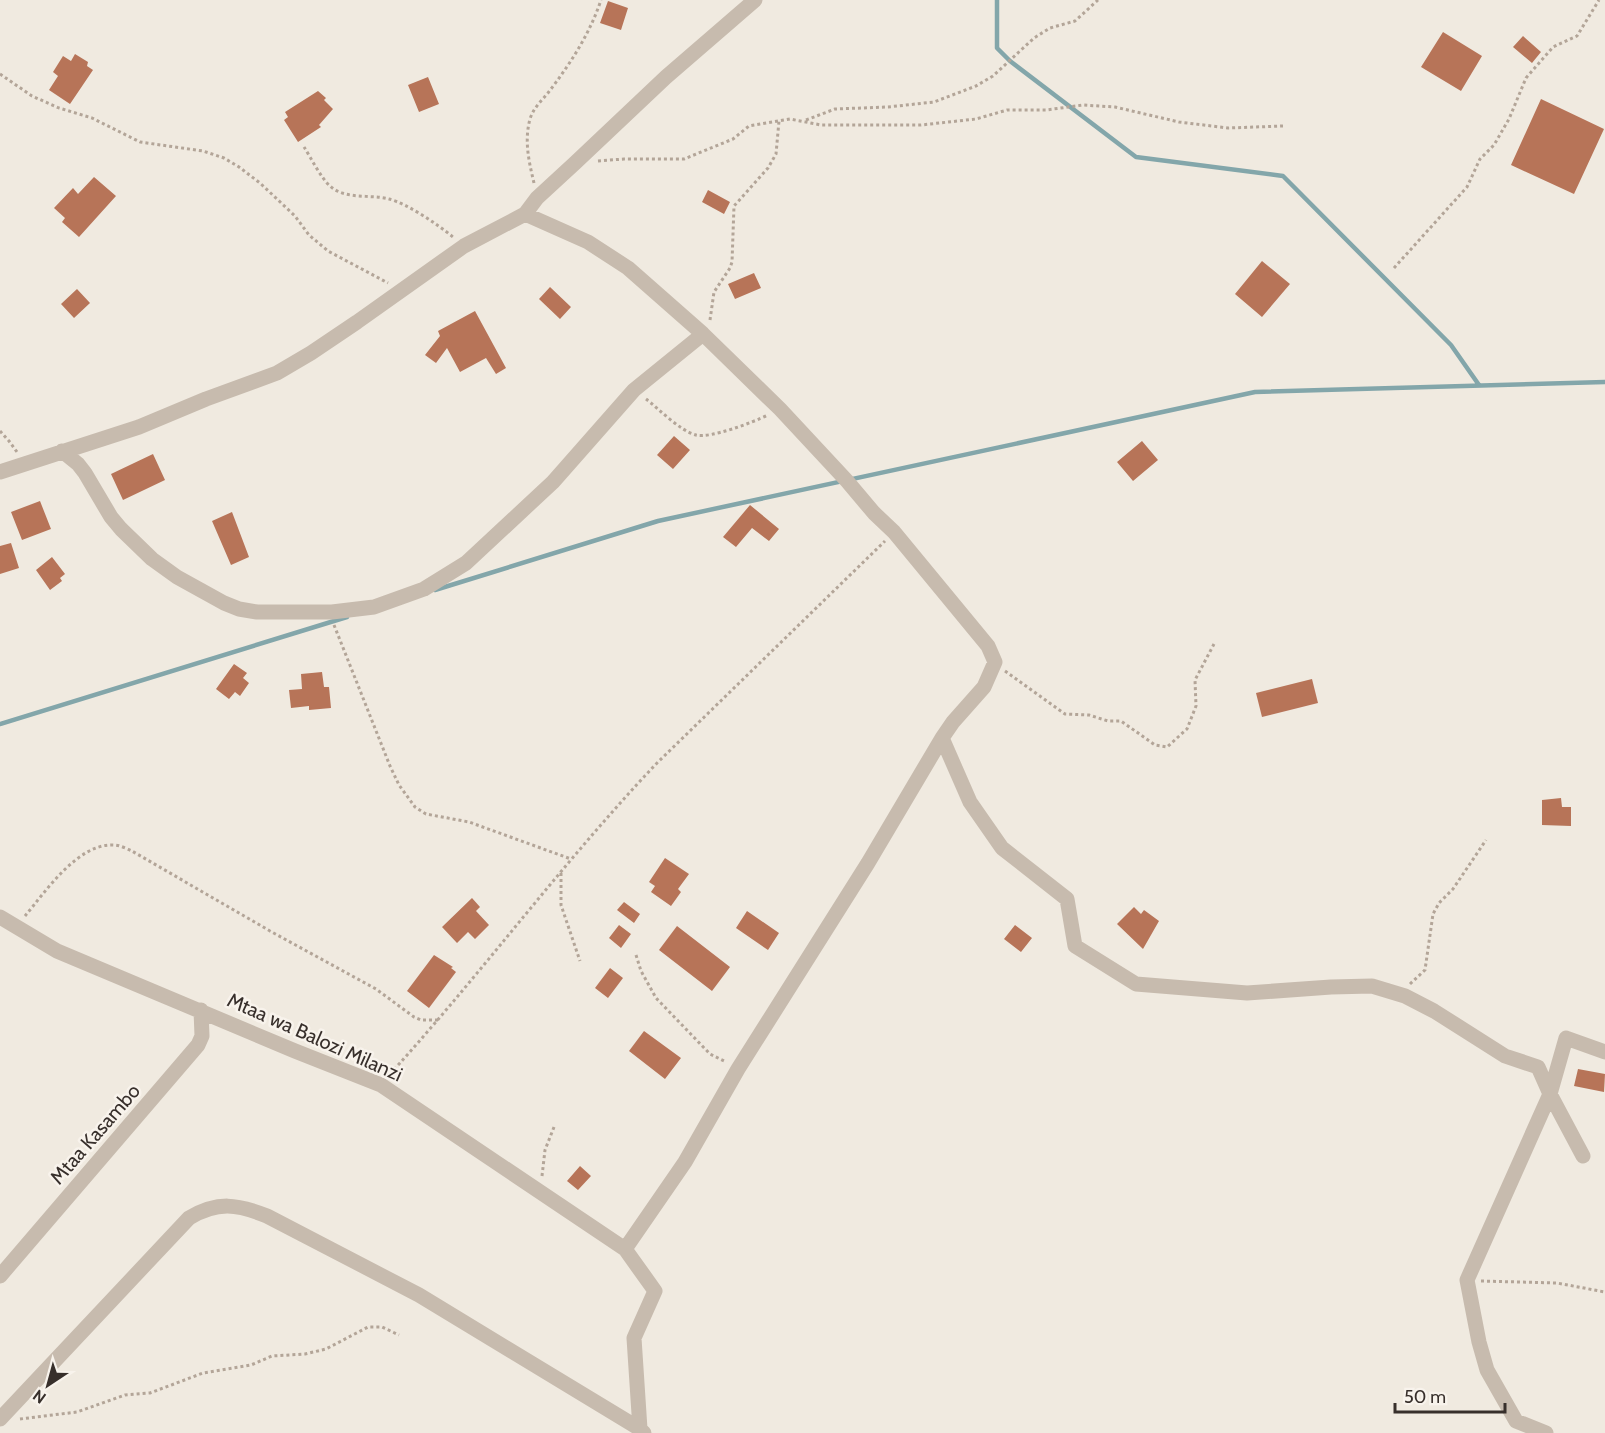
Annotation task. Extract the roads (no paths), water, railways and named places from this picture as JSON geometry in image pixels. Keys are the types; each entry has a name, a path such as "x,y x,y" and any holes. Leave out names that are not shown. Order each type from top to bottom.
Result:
{"street":[{"path":"0,472 139,427 277,373 357,322 464,246 525,214 537,198 666,77 755,0"},
{"path":"525,214 588,242 628,268 705,337 780,409 894,532 988,646 994,662 984,687 952,722 868,863 738,1069 685,1162 625,1249 655,1291 634,1338 642,1431"},
{"path":"62,451 85,473 111,517 152,559 177,577 224,603 239,609 257,612 332,612 374,607 424,589 466,563 553,483 634,390 705,337"},
{"path":"942,738 970,802 1002,848 1067,899 1075,946 1136,984 1247,993 1372,986 1405,996 1434,1011 1505,1056 1538,1067 1582,1156"},
{"name":"Mtaa wa Balozi Milanzi","path":"0,917 57,951 381,1085 625,1249"},
{"name":"Mtaa Kasambo","path":"0,1275 198,1045 202,1036 201,1011"},
{"path":"1546,1433 1516,1421 1487,1370 1467,1281 1550,1094 1566,1038 1605,1052"},
{"path":"5,1420 189,1218 215,1206 233,1206 247,1208 267,1216 419,1295 642,1431"}],"waterway":[{"path":"997,0 997,48 1010,61 1136,157 1283,176 1451,345 1479,385"},
{"path":"435,590 658,521 1255,392 1605,382"},
{"path":"0,724 347,617"}]}
